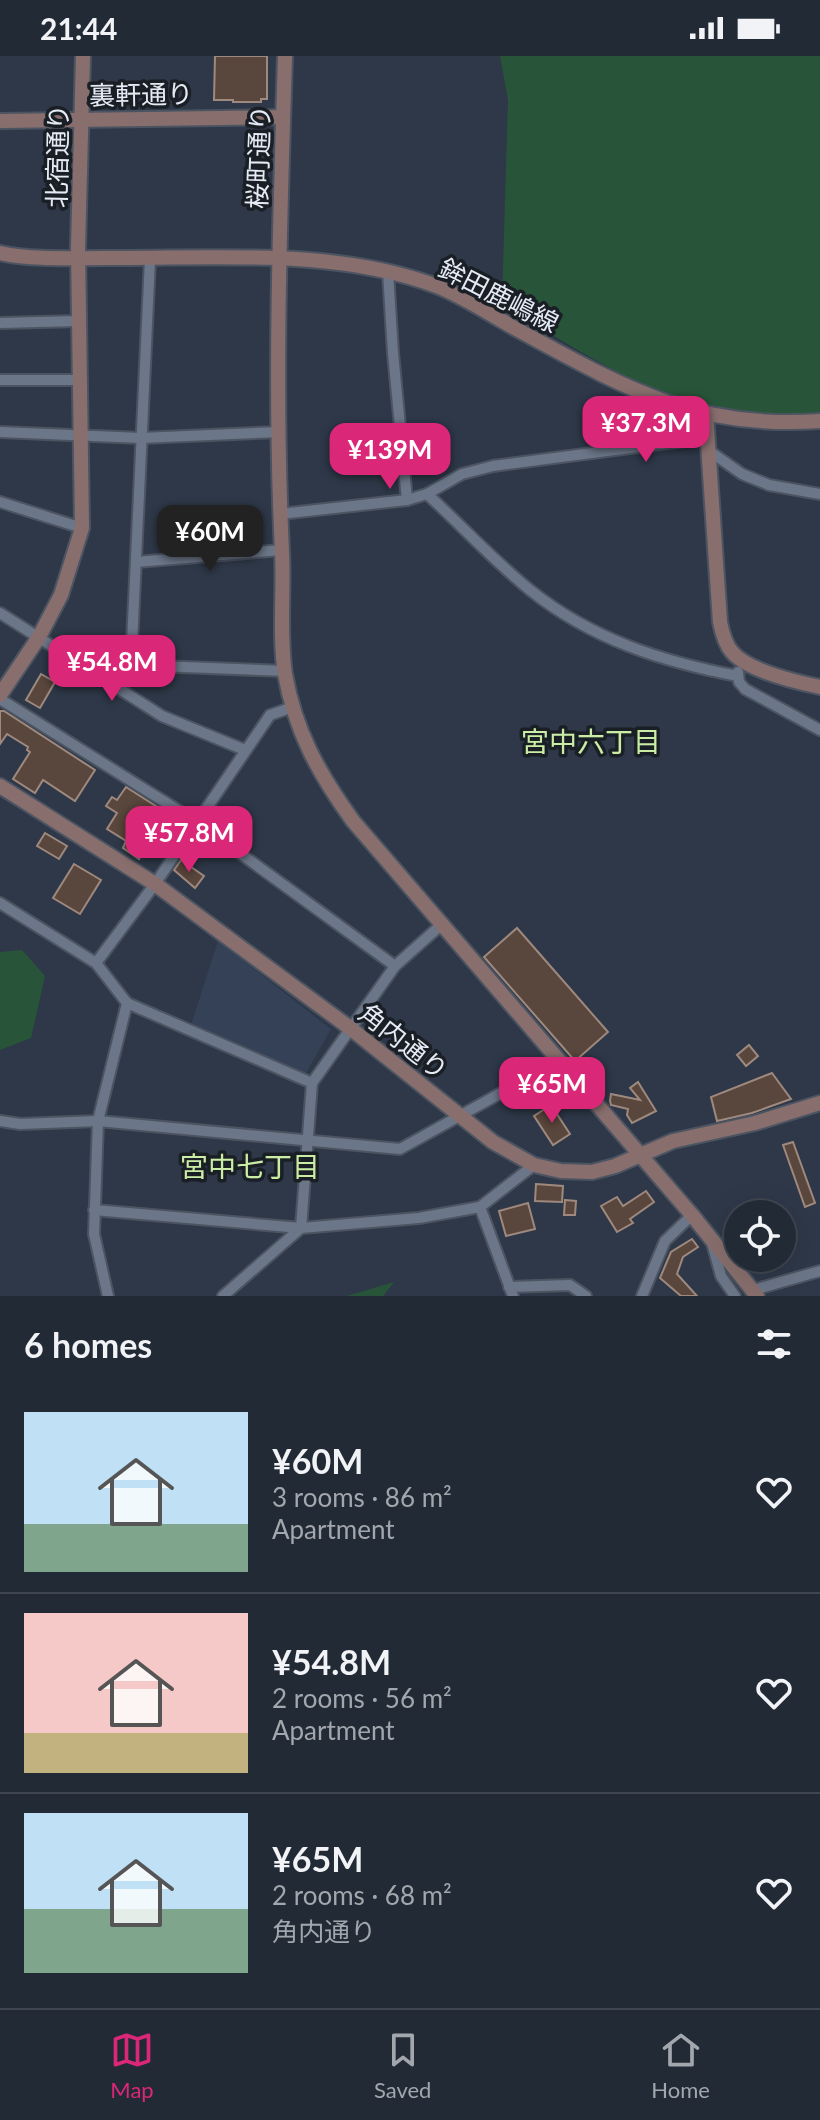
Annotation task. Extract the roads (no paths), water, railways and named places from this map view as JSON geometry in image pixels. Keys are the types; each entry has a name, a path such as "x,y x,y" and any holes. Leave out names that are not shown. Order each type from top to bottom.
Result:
{"street":[{"name":"北宿通り","path":"0,697 39,637 61,595 82,528 78,258 83,56"},
{"name":"桜町通り","path":"285,56 279,260 280,514 285,671 303,736 323,780 353,821 557,1062 692,1215 755,1293"},
{"name":"裏軒通り","path":"0,121 283,117"},
{"name":"鉾田鹿嶋線","path":"0,253 78,258 353,264 440,288 606,378 678,407 706,414 783,424 820,421"},
{"path":"118,687 131,665 150,259"},
{"path":"388,272 407,500"},
{"path":"0,323 79,321"},
{"path":"0,380 80,380"},
{"path":"706,414 720,622 730,650 754,667 820,687"},
{"path":"0,432 141,438 279,432"},
{"path":"280,514 407,500 427,494 462,474 493,466 707,444 742,474 769,485 820,494"},
{"path":"427,494 530,590 586,627 631,649 679,665 738,676"},
{"path":"0,502 82,528"},
{"path":"136,562 282,550"},
{"path":"0,613 162,716 245,750"},
{"path":"738,658 739,682 745,689 820,730"},
{"path":"131,665 285,671"},
{"path":"0,697 197,822 395,966"},
{"path":"96,963 155,884 270,715 293,707"},
{"name":"角内通り","path":"0,786 155,884 350,1028 493,1142 534,1165 561,1171 592,1172 673,1141 755,1123 820,1103"},
{"path":"0,903 96,963 127,1003 312,1083"},
{"path":"223,1296 301,1228 312,1083 395,966 441,925"},
{"path":"108,1296 94,1234 98,1121 127,1003"},
{"path":"0,1121 20,1124 98,1121 400,1149 557,1062"},
{"path":"94,1210 301,1228 419,1218 480,1207 534,1165"},
{"path":"480,1207 511,1292 570,1285 586,1296"},
{"path":"642,1296 665,1241 692,1215"},
{"path":"710,1237 721,1276 735,1296"},
{"path":"755,1293 820,1271"}],"district":[{"name":"宮中六丁目","path":"591,741"},
{"name":"宮中七丁目","path":"250,1166"}]}
